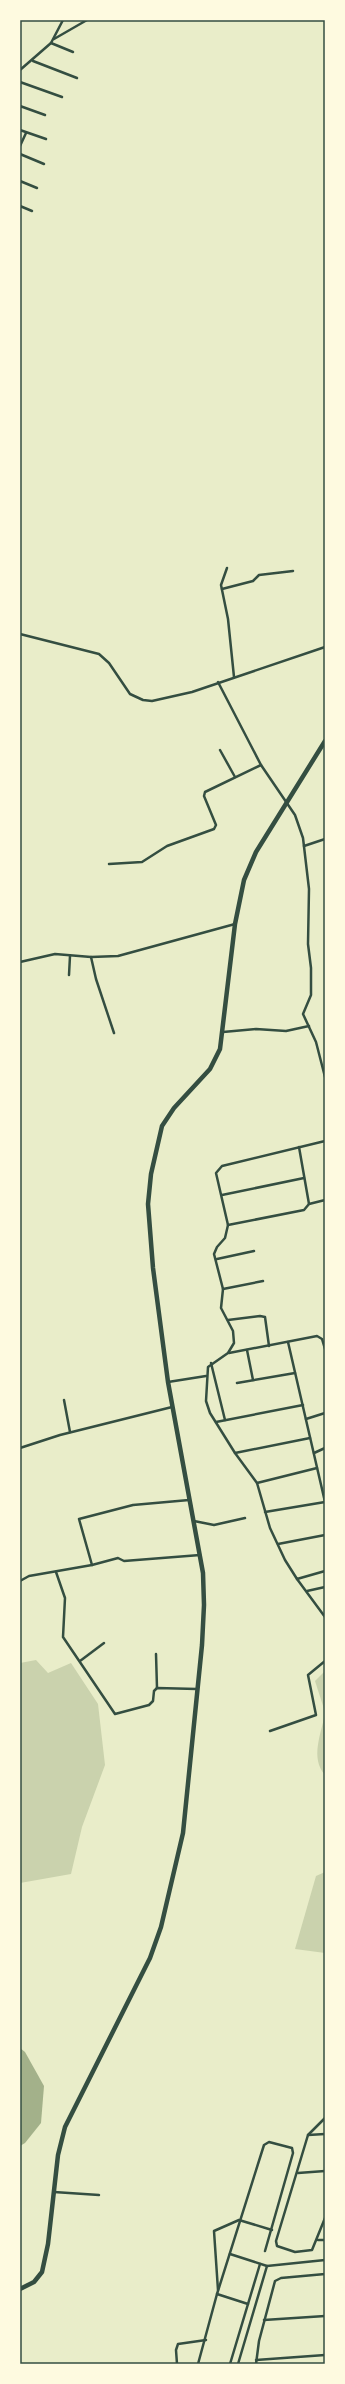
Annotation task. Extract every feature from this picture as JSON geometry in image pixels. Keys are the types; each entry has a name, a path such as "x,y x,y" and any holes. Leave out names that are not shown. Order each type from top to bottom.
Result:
{"main road":[{"path":"20,2288 34,2282 42,2272 48,2244 53,2192 61,2142 72,2111 140,1979 161,1926 183,1833 198,1689 204,1605 200,1555 172,1407 153,1268 148,1213 149,1182 164,1122 210,1069 220,1049 235,924 241,889 251,861 325,741"}],"street":[{"path":"20,70 33,61 51,43 63,20"},
{"path":"54,39 87,20"},
{"path":"51,43 73,52"},
{"path":"33,61 77,78"},
{"path":"20,82 62,97"},
{"path":"20,106 45,115"},
{"path":"20,130 46,139"},
{"path":"20,146 26,133"},
{"path":"20,154 44,164"},
{"path":"20,181 37,188"},
{"path":"20,206 32,211"},
{"path":"227,568 221,583 234,676"},
{"path":"222,589 253,582 259,575 293,571"},
{"path":"20,634 102,656 130,694 143,700 163,700 325,647"},
{"path":"218,682 261,765 287,801 298,823 304,846 309,889 308,944 311,968 311,995 303,1014 316,1042 325,1077"},
{"path":"220,750 235,778"},
{"path":"109,864 142,862 167,846 214,829 216,825 204,793 261,765"},
{"path":"304,846 325,839"},
{"path":"20,962 47,954 91,957 129,953 235,924"},
{"path":"69,974 70,956"},
{"path":"91,957 96,979 114,1033"},
{"path":"223,1032 256,1029 286,1031 309,1026"},
{"path":"228,1353 233,1346 234,1337 228,1320 224,1317 221,1308 222,1289 215,1250 223,1241 228,1225 216,1173 222,1166 325,1140"},
{"path":"298,1147 309,1204"},
{"path":"222,1195 304,1178"},
{"path":"228,1225 304,1210 309,1204 325,1200"},
{"path":"217,1259 254,1251"},
{"path":"222,1289 263,1281"},
{"path":"228,1320 260,1316 265,1317 269,1346"},
{"path":"325,1349 322,1339 317,1336 228,1353 211,1363 206,1376 206,1400 216,1422 235,1453 257,1483 265,1512 285,1560 325,1617"},
{"path":"265,1512 325,1502 288,1342"},
{"path":"246,1350 253,1380"},
{"path":"211,1363 225,1420"},
{"path":"237,1383 295,1373"},
{"path":"168,1382 206,1376"},
{"path":"64,1400 70,1432"},
{"path":"216,1422 303,1405"},
{"path":"20,1448 70,1432 172,1407"},
{"path":"306,1419 325,1413"},
{"path":"235,1453 310,1438"},
{"path":"314,1452 325,1448"},
{"path":"257,1483 317,1468"},
{"path":"92,1565 78,1521 81,1517 133,1505 190,1500"},
{"path":"194,1521 214,1525 245,1518"},
{"path":"278,1544 325,1535"},
{"path":"20,1582 29,1576 92,1565 118,1558 124,1561 200,1555"},
{"path":"297,1579 325,1571"},
{"path":"56,1572 65,1598 62,1636 115,1714 149,1705 152,1701 154,1691 157,1688 156,1654"},
{"path":"307,1591 325,1588"},
{"path":"80,1662 104,1643"},
{"path":"270,1731 316,1715 308,1675 325,1662"},
{"path":"157,1688 198,1689"},
{"path":"325,2118 308,2135 276,2244 296,2252 310,2251 317,2240 325,2218"},
{"path":"308,2135 325,2134"},
{"path":"198,2364 239,2220 264,2145 269,2142 292,2148 293,2153 272,2230 264,2251"},
{"path":"297,2173 325,2171"},
{"path":"53,2192 98,2195"},
{"path":"217,2293 213,2232 239,2220 272,2230"},
{"path":"317,2240 325,2240"},
{"path":"230,2254 267,2266 325,2260"},
{"path":"230,2364 260,2264"},
{"path":"238,2364 267,2266"},
{"path":"256,2364 264,2320 277,2279 325,2274"},
{"path":"217,2293 248,2304"},
{"path":"264,2320 325,2316"},
{"path":"177,2364 176,2350 178,2344 206,2340"},
{"path":"256,2360 325,2355"}],"shaded area":[{"path":"36,1660 48,1673 71,1663 98,1704 105,1765 82,1827 71,1874 20,1883 20,1663"},
{"path":"325,1671 325,1712 315,1681"},
{"path":"325,1714 325,1775 318,1761 317,1754"},
{"path":"325,1872 325,1953 295,1949 316,1876"},
{"path":"20,2048 25,2052 44,2086 41,2123 25,2143 20,2146"}]}
